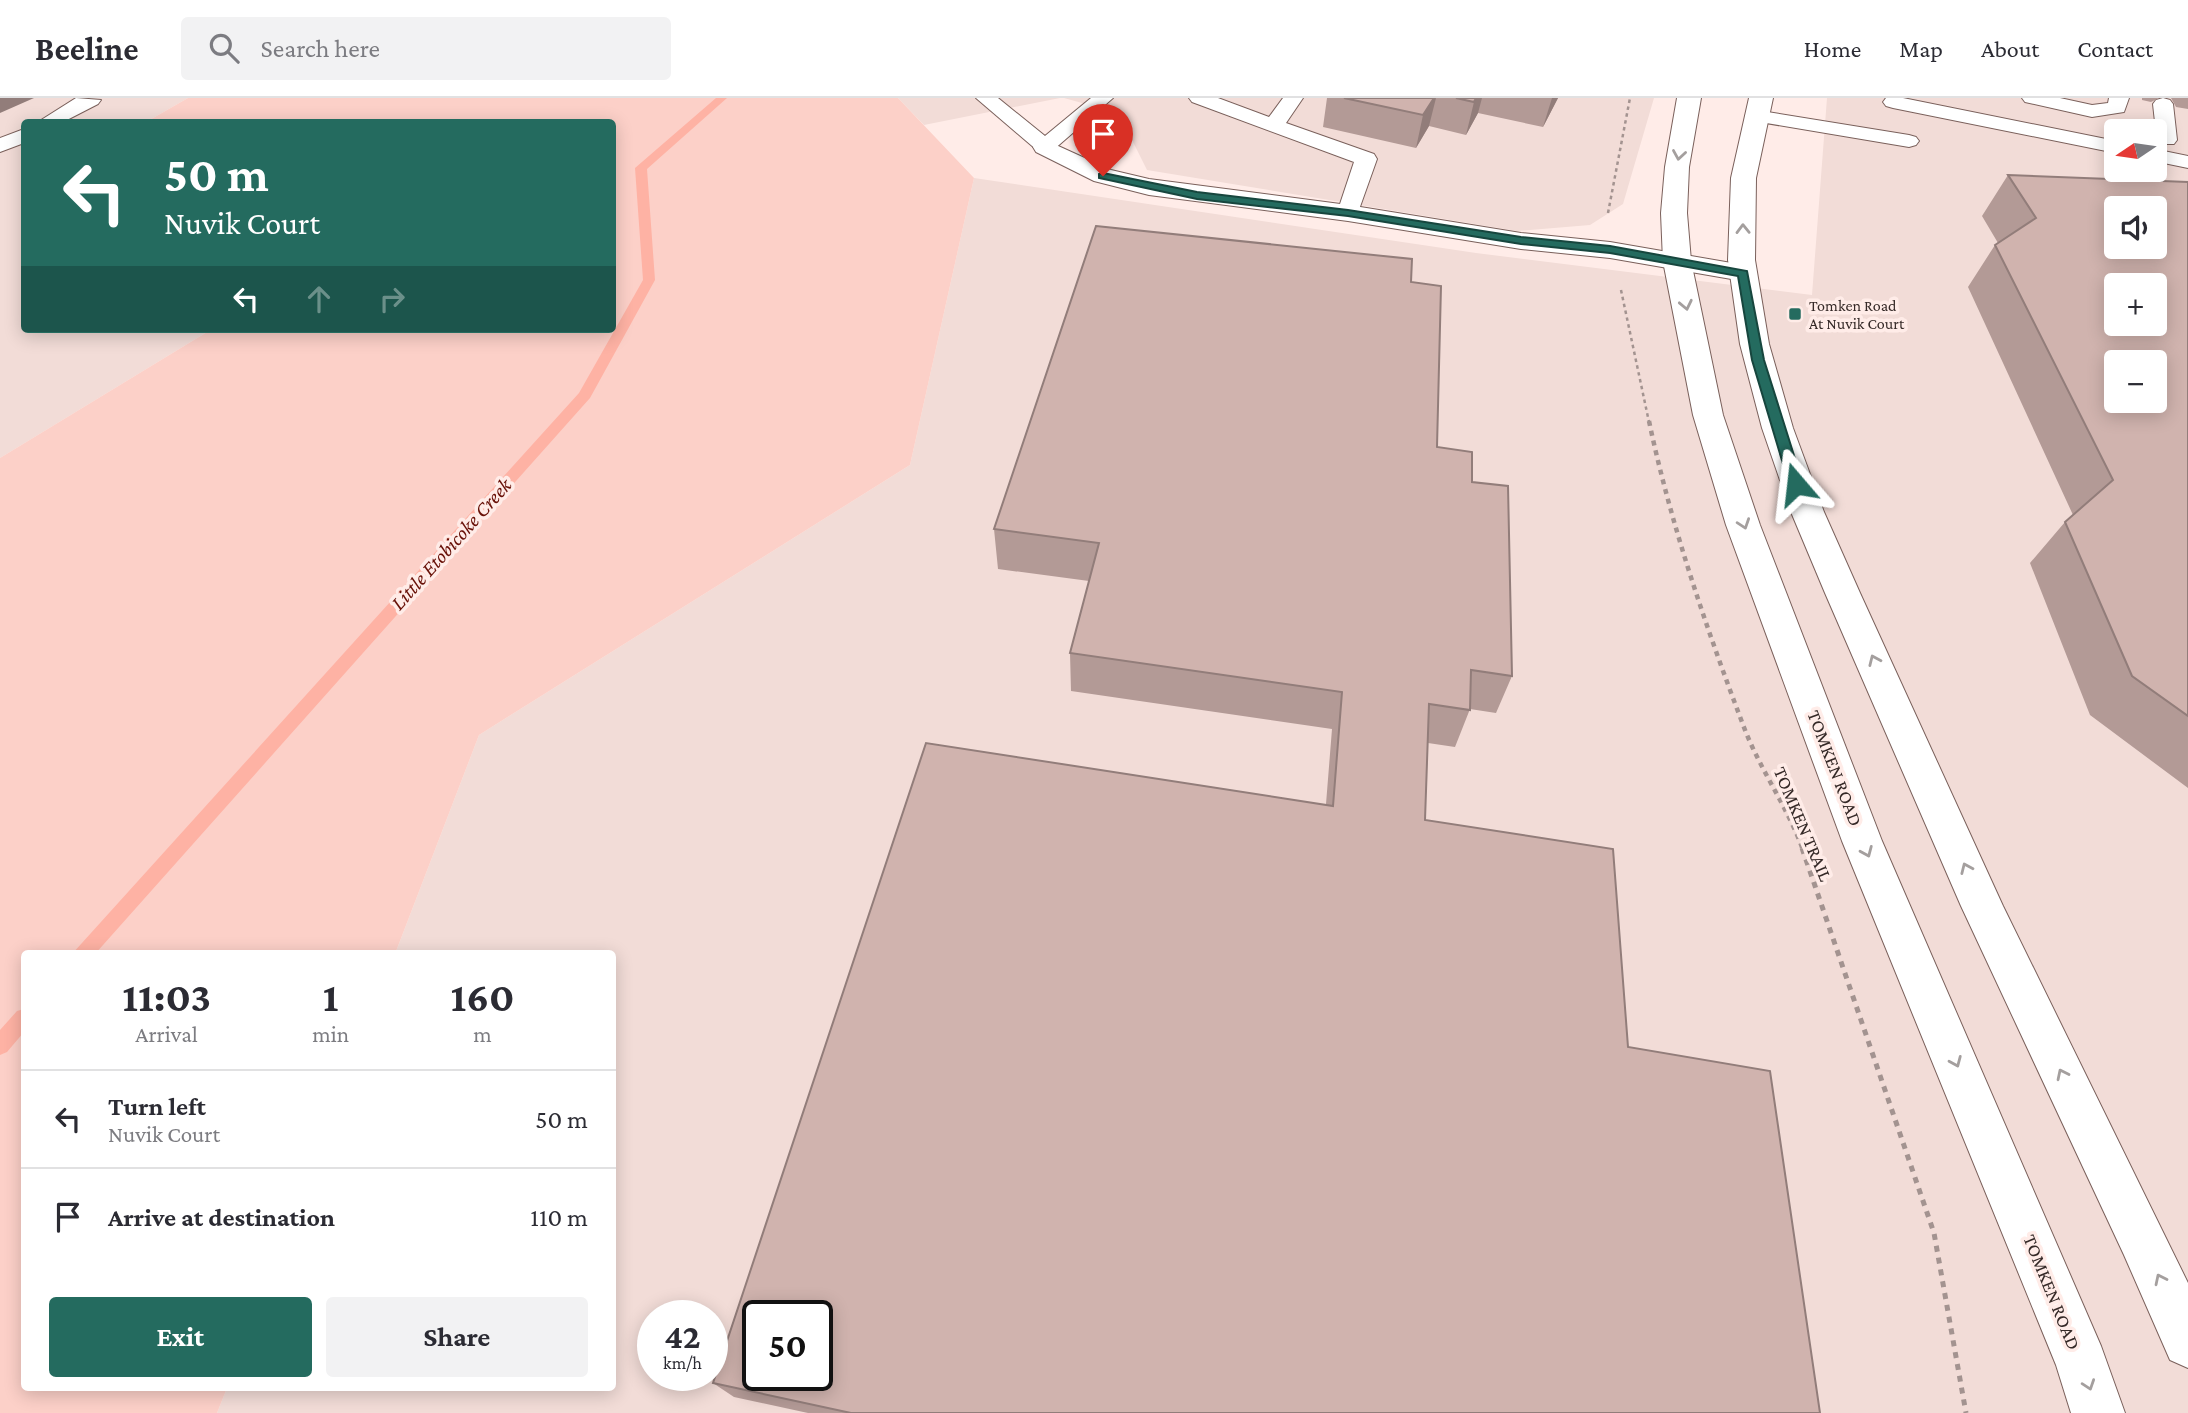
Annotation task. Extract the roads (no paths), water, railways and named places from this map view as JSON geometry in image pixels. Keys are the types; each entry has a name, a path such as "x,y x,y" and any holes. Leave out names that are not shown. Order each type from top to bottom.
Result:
{"main road":[{"name":"TOMKEN ROAD","path":"1689,98 1676,167 1674,213 1677,261 1708,415 1744,525 1862,841 2077,1352 2098,1413"},
{"path":"1758,107 1742,185 1743,273 1758,360 1796,484 1991,927 2188,1342"},
{"path":"1045,147 1103,176 1149,187 1348,213 1521,241 1610,250 1743,273"}],"lane":[{"path":"54,119 91,100 86,98"},
{"path":"986,98 1045,147 1103,98"},
{"path":"1199,98 1366,159 1348,213"},
{"path":"1274,125 1293,98"},
{"path":"1955,98 2104,128"},
{"path":"2032,98 2099,112 2117,108 2119,98"},
{"path":"1888,99 2104,144"},
{"path":"2161,119 2163,104"},
{"path":"1758,107 1909,141"},
{"path":"0,146 21,136"},
{"path":"2167,144 2188,145"},
{"path":"2167,149 2188,162"}],"waterway":[{"name":"Little Etobicoke Creek","path":"86,950 585,395 649,280 641,168 722,98"},
{"name":"Little Etobicoke Creek","path":"0,1045 21,1021"}],"place":[{"name":"Tomken Road At Nuvik Court","path":"1795,314"}]}
